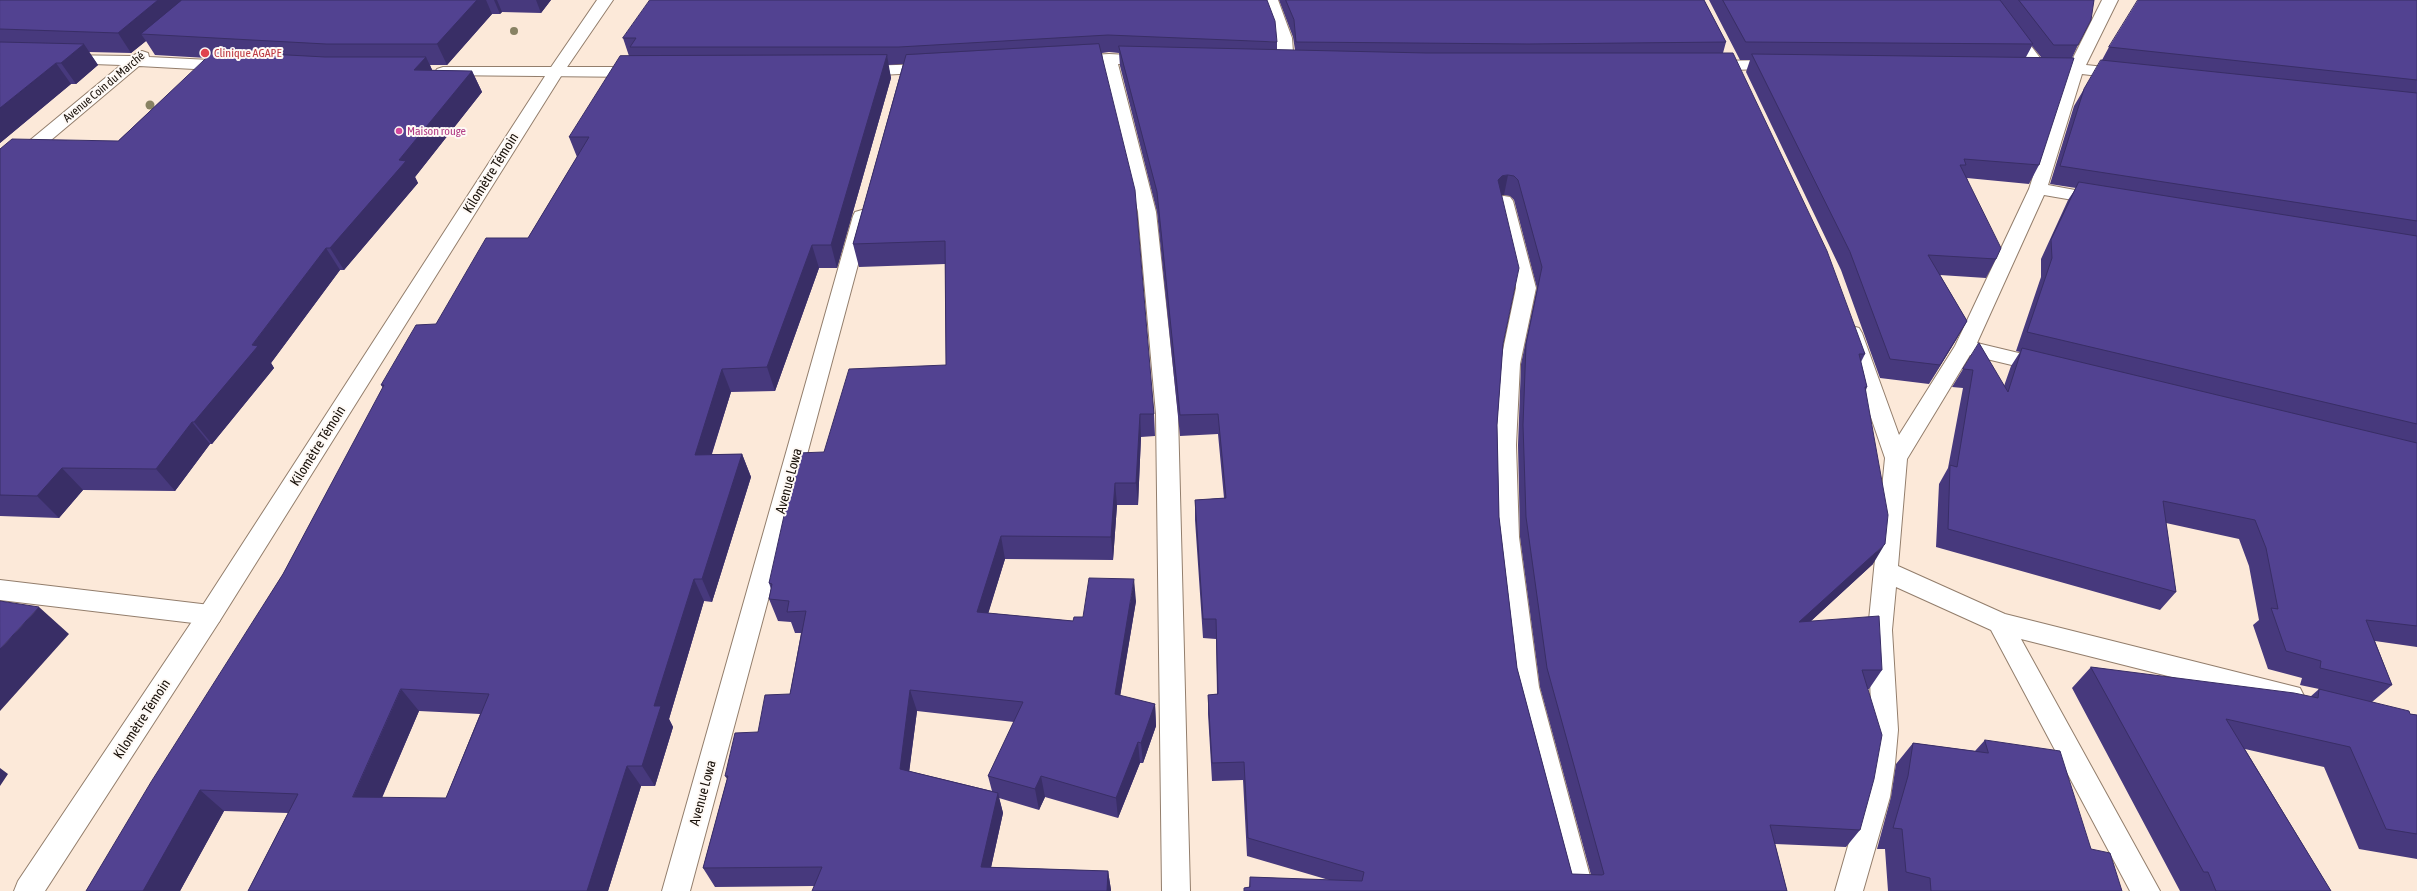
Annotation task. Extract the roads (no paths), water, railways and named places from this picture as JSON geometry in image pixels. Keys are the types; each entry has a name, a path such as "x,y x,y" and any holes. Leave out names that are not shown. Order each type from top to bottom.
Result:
{"street":[{"name":"Kilomètre Témoin","path":"28,891 210,615 555,73 605,0"},
{"path":"1270,0 1284,38 1278,65 1302,66"},
{"path":"1988,0 2031,68 2076,69 2140,76"},
{"path":"1896,458 1965,347 2038,188 2076,69 2110,0"},
{"name":"Avenue Coin du Marché","path":"0,174 154,45"},
{"path":"1724,46 1743,86"},
{"path":"53,58 137,60 245,67"},
{"path":"1109,59 1147,212 1168,414 1176,891"},
{"path":"1061,62 1109,59 1163,61"},
{"path":"1695,66 1795,65"},
{"path":"847,71 902,71 950,68"},
{"path":"896,94 902,71"},
{"path":"430,72 657,72"},
{"path":"2038,188 2115,202"},
{"name":"Avenue Lowa","path":"676,891 868,193"},
{"path":"1504,201 1526,288 1510,364 1505,445 1507,537 1526,687 1580,891"},
{"path":"1846,316 1896,458 1887,572 1880,630 1885,730 1882,764 1876,797 1849,891"},
{"path":"1965,347 2065,371"},
{"path":"1887,572 2000,623 2316,702"},
{"path":"0,590 210,615"},
{"path":"2000,623 2146,891"}],"place":[{"name":"Clinique AGAPE","path":"205,53"},
{"name":"Maison rouge","path":"399,131"}]}
